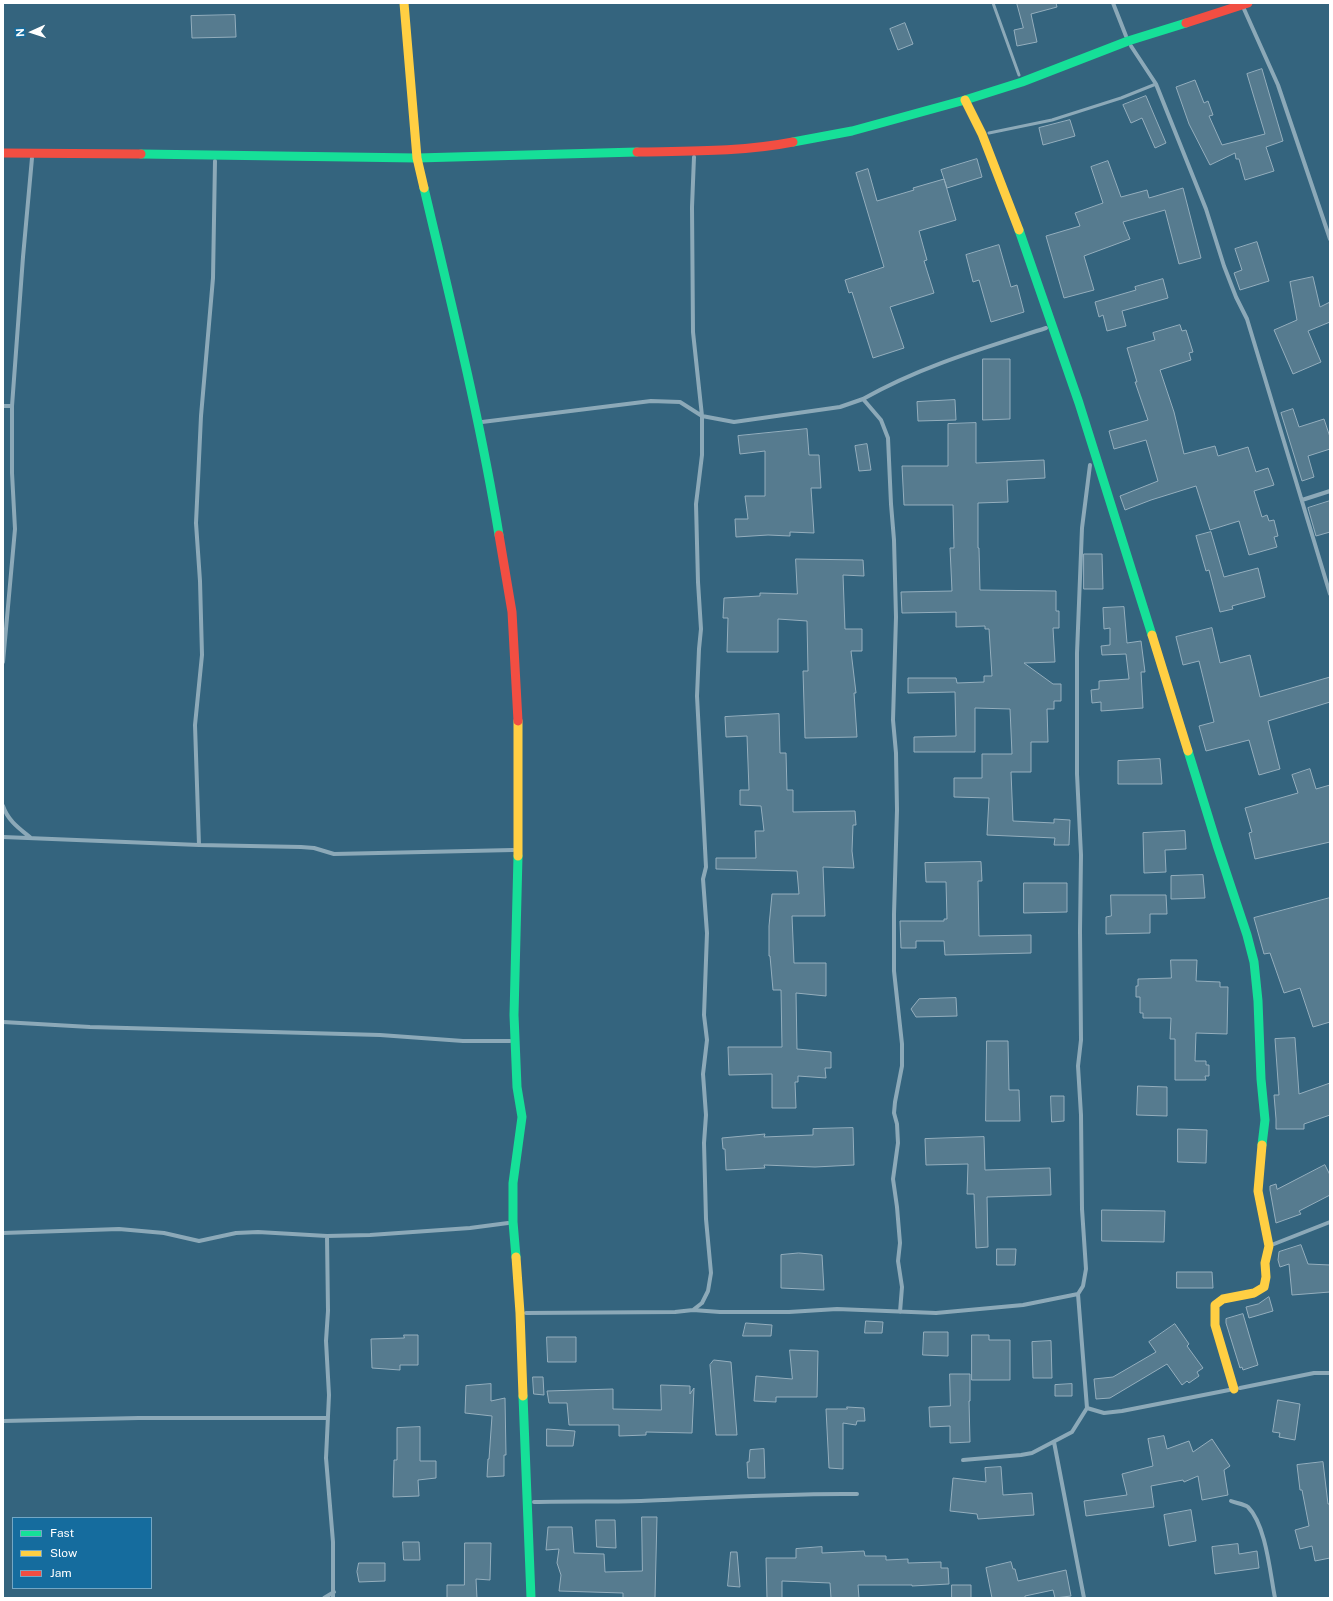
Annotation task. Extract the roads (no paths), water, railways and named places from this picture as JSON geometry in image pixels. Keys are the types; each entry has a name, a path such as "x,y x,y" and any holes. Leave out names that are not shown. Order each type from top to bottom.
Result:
{"street":[{"path":"404,3 417,158 459,335 491,484 512,612 518,705 518,850 515,1042 522,1117 520,1144 513,1183 512,1222 520,1313 531,1598"},
{"path":"1113,3 1128,41 1156,84 1206,208 1224,266 1236,297 1247,319 1330,594"},
{"path":"3,154 73,153 417,158 694,150 777,145 844,133 965,100 1022,82 1128,41 1245,4 1278,84 1330,239"},
{"path":"965,100 982,134 1016,223 1093,446 1217,845 1248,935 1254,962 1258,1001 1261,1079 1265,1120 1258,1191 1269,1246 1265,1263 1266,1277 1264,1287 1252,1295 1235,1296 1219,1301 1215,1305 1215,1325 1234,1389"},
{"path":"693,1310 702,1303 708,1291 710,1272 706,1218 704,1143 706,1115 703,1074 707,1040 704,1014 707,933 703,879 706,867 697,696 701,629 696,504 702,455 702,416 693,332 692,207 694,150"},
{"path":"3,662 5,602 15,529 12,473 12,406 32,154"},
{"path":"199,845 195,725 202,655 200,581 196,523 201,416 213,278 215,156"},
{"path":"477,422 650,401 680,402 702,416 734,422 840,407 863,399 888,385 944,361 1052,326"},
{"path":"863,399 881,420 888,438 894,540 896,617 893,720 896,753 897,810 894,971 902,1044 902,1066 894,1114 897,1124 898,1143 893,1179 900,1243 898,1261 902,1287 900,1312"},
{"path":"3,406 12,406"},
{"path":"963,1460 1032,1453 1072,1432 1087,1408 1078,1294 1083,1286 1086,1269 1082,1209 1081,1115 1078,1066 1082,1040 1080,931 1081,855 1077,774 1077,646 1082,528 1085,493 1093,446"},
{"path":"1302,500 1330,491"},
{"path":"3,806 5,813 13,823 31,838"},
{"path":"3,837 199,845 301,847 314,848 334,854 518,850"},
{"path":"3,1022 90,1027 380,1035 463,1041 515,1042"},
{"path":"3,1233 119,1229 164,1233 199,1241 236,1233 258,1232 327,1236 370,1235 430,1231 512,1222"},
{"path":"1269,1246 1330,1222"},
{"path":"327,1236 328,1311 326,1341 328,1396 326,1458 332,1535 334,1598"},
{"path":"520,1313 675,1312 693,1310 720,1312 781,1312 837,1309 936,1313 1023,1305 1078,1294"},
{"path":"1087,1408 1104,1413 1122,1411 1314,1374 1330,1373"},
{"path":"3,1421 139,1418 327,1418"},
{"path":"1054,1442 1084,1598"},
{"path":"528,1502 582,1500 639,1501 798,1493 857,1494"},
{"path":"1231,1501 1247,1506 1258,1520 1263,1535 1275,1598"},
{"path":"324,1598 334,1592"}],"lane":[{"path":"993,3 1022,82"},
{"path":"982,134 1052,120 1121,98 1156,84"}]}
